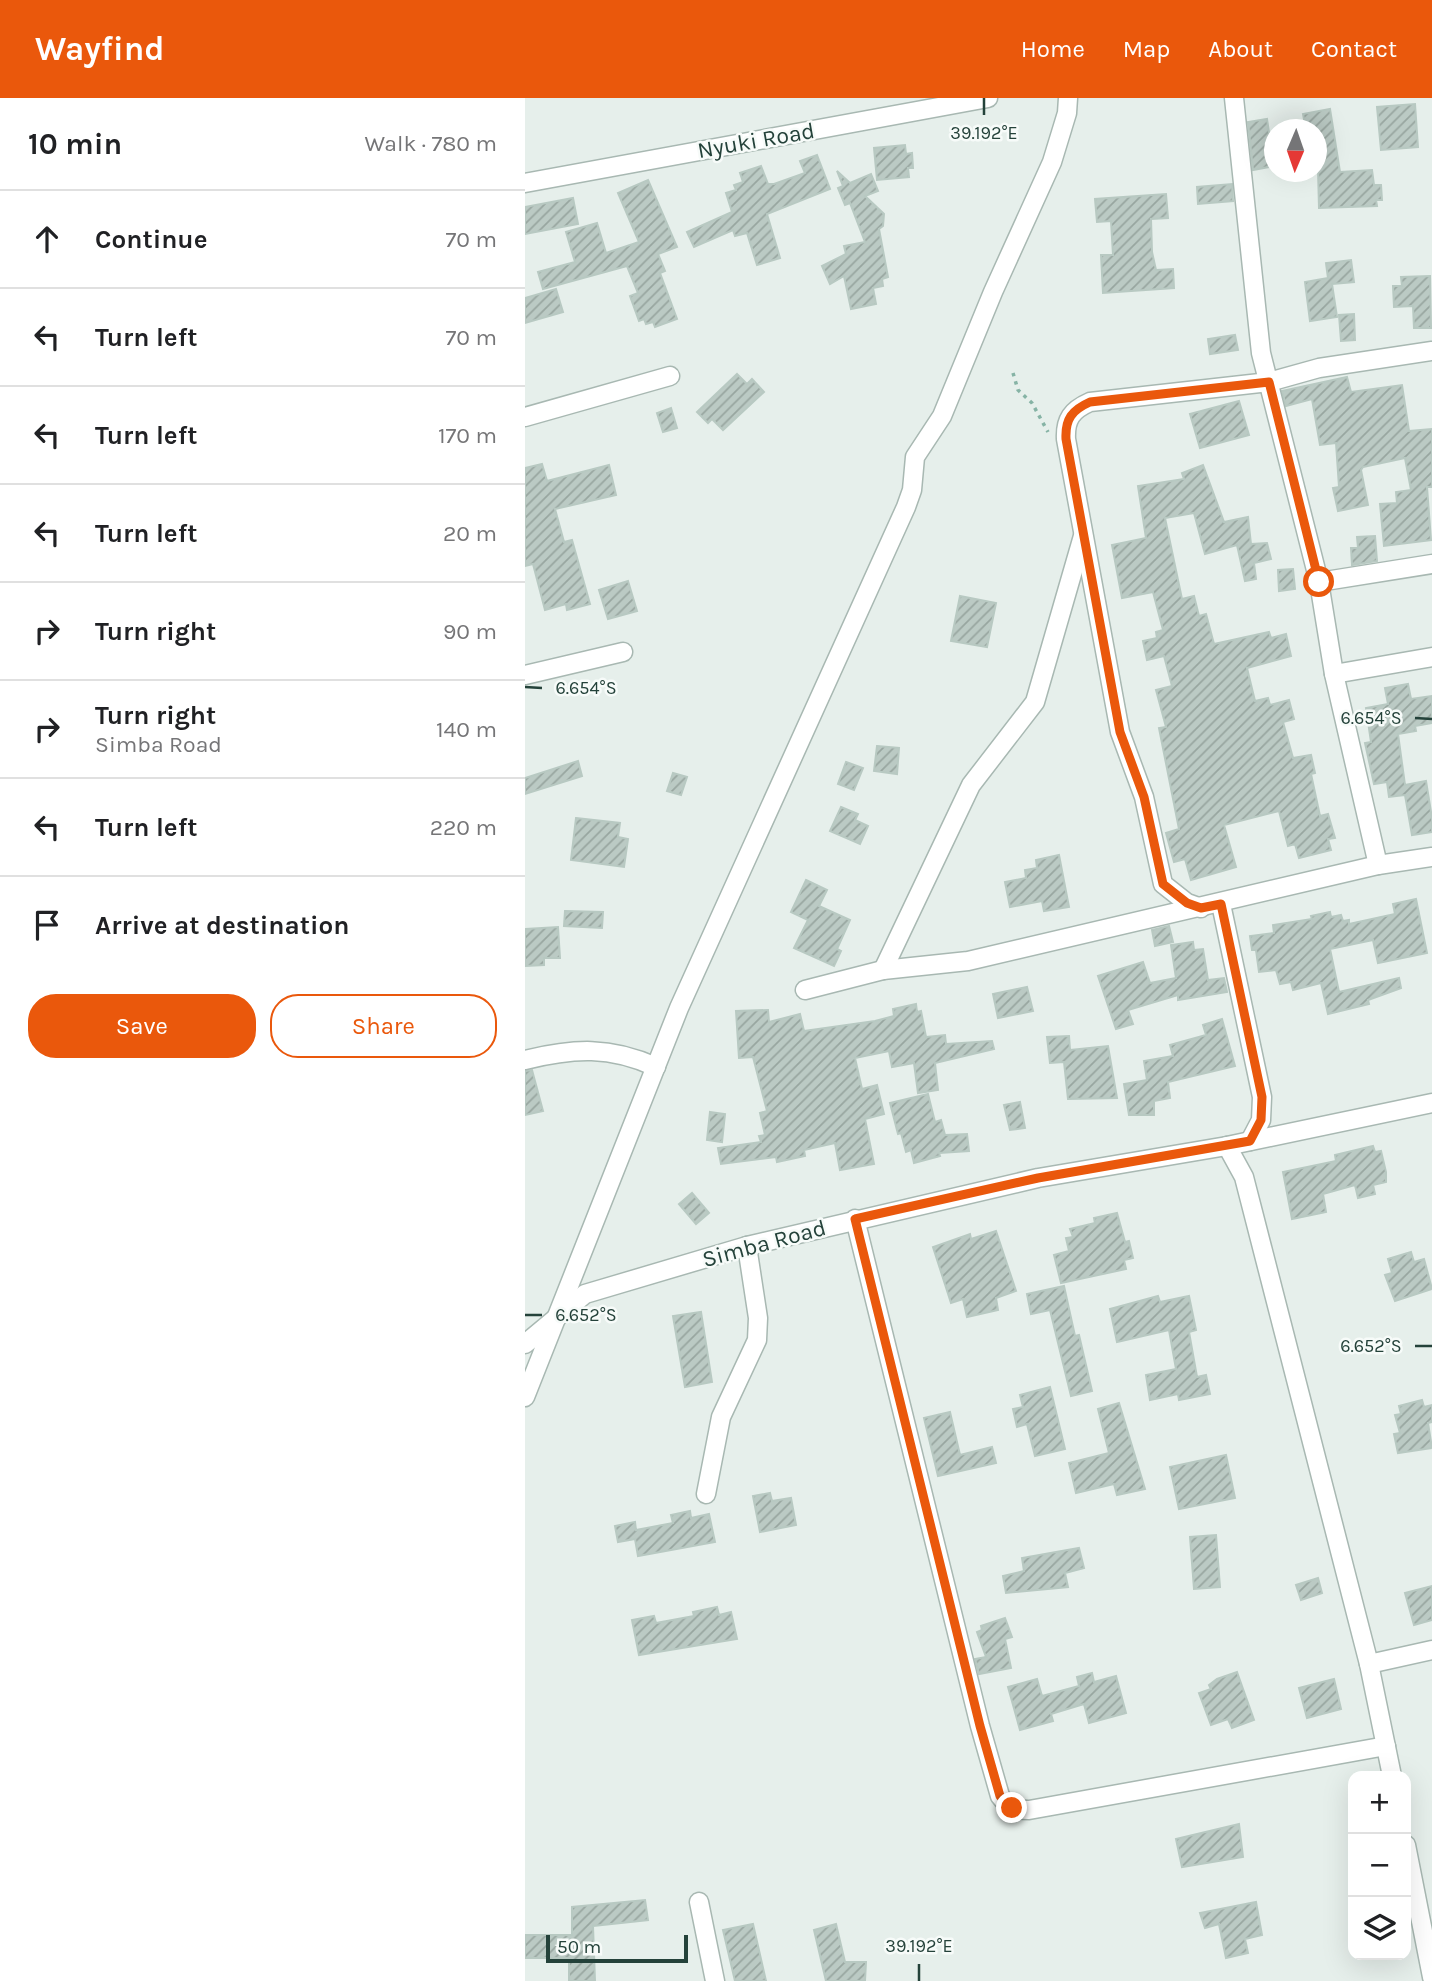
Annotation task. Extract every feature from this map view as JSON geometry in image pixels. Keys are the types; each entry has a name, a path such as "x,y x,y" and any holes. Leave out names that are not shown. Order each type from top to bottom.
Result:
{"street":[{"name":"Nyuki Road","path":"525,183 988,98"},
{"path":"525,1396 679,1008 906,507 912,491 915,457 942,416 993,292 1052,162 1067,113 1068,98"},
{"path":"1234,98 1261,353 1319,582 1335,674 1378,865"},
{"path":"1201,908 1187,903 1163,884 1144,797 1120,732 1066,439 1065,429 1071,414 1090,402 1269,382 1319,368 1432,351"},
{"path":"525,417 670,376"},
{"path":"883,970 971,785 1035,702 1084,532"},
{"path":"1319,582 1432,564"},
{"path":"525,675 623,652"},
{"path":"1335,674 1432,657"},
{"path":"805,990 883,970 968,961 1221,904 1378,865 1432,857"},
{"path":"1221,904 1262,1097 1261,1120 1250,1141"},
{"path":"525,1060 561,1051 594,1050 627,1054 656,1067"},
{"name":"Simba Road","path":"525,1344 585,1294 747,1246 1038,1178 1227,1146 1432,1103"},
{"path":"1227,1146 1244,1177 1369,1664 1391,1771"},
{"path":"855,1219 980,1726 1000,1796 1005,1803 1020,1810 1028,1810 1386,1746"},
{"path":"706,1494 721,1417 757,1340 758,1318 747,1246"},
{"path":"1369,1664 1432,1650"},
{"path":"1411,1870 1432,1976"},
{"path":"699,1902 715,1981"}],"path":[{"path":"1013,373 1018,390 1031,403 1044,429 1066,439"}],"building":[{"path":"1415,104 1418,147 1381,150 1377,107"},
{"path":"1330,109 1340,172 1372,170 1374,185 1381,185 1382,200 1376,200 1377,206 1319,208 1318,182 1327,182 1327,119 1304,119 1303,114"},
{"path":"1264,119 1264,168 1253,170 1248,122"},
{"path":"905,145 906,154 912,153 913,168 908,168 909,177 877,180 874,148"},
{"path":"817,155 830,189 767,214 780,258 757,265 747,233 735,236 733,230 694,247 687,232 732,212 726,193 736,190 734,185 743,182 740,173 761,166 768,184 774,184 805,173 800,161"},
{"path":"837,171 850,183 871,174 878,191 865,196 884,214 883,226 879,229 888,277 882,279 883,286 873,288 876,304 851,309 844,276 830,284 822,266 846,254 844,246 865,242 850,203 845,205 838,188 843,186"},
{"path":"648,180 677,247 658,254 665,271 660,273 677,319 655,327 653,322 646,324 644,319 639,321 630,296 638,293 627,266 543,289 538,272 575,262 566,232 597,223 606,253 639,242 618,193"},
{"path":"1232,184 1233,201 1198,204 1197,187"},
{"path":"1166,194 1168,218 1151,219 1152,252 1156,270 1173,269 1174,288 1103,293 1101,255 1113,255 1111,221 1097,222 1095,199"},
{"path":"573,198 578,224 525,234 525,207"},
{"path":"1351,260 1354,282 1332,284 1337,317 1310,321 1305,282 1328,278 1326,263"},
{"path":"1430,276 1431,328 1414,328 1413,306 1394,307 1393,286 1402,286 1401,277"},
{"path":"556,289 563,312 525,323 525,298"},
{"path":"1354,314 1355,340 1341,341 1339,315"},
{"path":"1235,335 1238,350 1210,354 1208,339"},
{"path":"737,374 747,384 752,379 764,392 723,430 712,419 708,423 697,412"},
{"path":"1347,377 1351,392 1402,385 1409,431 1432,429 1432,487 1427,487 1431,540 1384,546 1380,504 1397,503 1396,492 1411,490 1405,458 1363,467 1361,470 1368,505 1338,511 1333,488 1339,487 1336,443 1320,445 1312,399 1286,406 1282,391"},
{"path":"1239,401 1249,435 1200,448 1190,414"},
{"path":"671,408 677,428 663,432 657,413"},
{"path":"542,464 547,481 609,465 616,495 555,509 564,542 572,540 590,604 567,610 566,604 545,610 533,564 525,566 525,468"},
{"path":"1203,465 1224,522 1248,517 1251,544 1267,543 1271,559 1254,563 1256,579 1245,581 1237,545 1205,554 1194,513 1165,518 1182,599 1194,596 1199,616 1206,614 1214,644 1269,632 1271,638 1286,634 1291,656 1247,668 1255,701 1268,698 1270,705 1289,700 1294,719 1283,722 1293,758 1311,755 1315,773 1311,774 1320,816 1328,814 1335,838 1328,839 1331,850 1299,858 1295,844 1288,846 1279,811 1224,825 1236,867 1191,880 1185,859 1174,862 1166,833 1179,829 1159,728 1166,727 1156,690 1172,686 1164,656 1147,660 1143,641 1157,638 1156,632 1163,630 1153,592 1122,598 1112,545 1146,538 1138,486 1184,479 1182,473"},
{"path":"1375,536 1377,561 1352,565 1351,548 1358,548 1357,537"},
{"path":"1293,569 1295,589 1279,591 1278,570"},
{"path":"628,581 637,611 608,619 599,590"},
{"path":"960,596 996,603 987,647 951,641"},
{"path":"1408,684 1411,699 1432,696 1432,723 1415,726 1416,731 1398,734 1405,785 1426,781 1432,818 1432,832 1412,835 1405,795 1389,797 1387,782 1374,784 1365,743 1371,742 1366,708 1388,704 1385,688"},
{"path":"877,746 899,748 897,774 874,771"},
{"path":"578,761 582,776 525,794 525,778"},
{"path":"846,762 863,768 854,790 838,784"},
{"path":"673,773 687,777 681,795 667,791"},
{"path":"841,807 858,814 855,820 868,826 860,844 830,831"},
{"path":"576,818 620,823 618,837 628,839 624,867 571,860"},
{"path":"1059,855 1069,907 1044,911 1042,901 1010,907 1005,882 1026,878 1025,870 1037,868 1036,860"},
{"path":"806,880 827,890 819,906 850,920 837,949 841,951 834,966 794,948 808,920 791,912"},
{"path":"1416,899 1427,953 1378,963 1373,940 1330,949 1339,992 1399,978 1401,988 1368,1000 1369,1004 1328,1014 1321,983 1293,990 1291,982 1280,984 1276,970 1259,972 1256,950 1252,950 1250,936 1274,933 1273,925 1312,919 1311,916 1330,912 1331,917 1341,915 1343,921 1349,920 1349,924 1395,914 1393,904"},
{"path":"565,911 603,912 602,928 564,926"},
{"path":"1169,926 1173,942 1155,946 1152,930"},
{"path":"558,927 560,958 544,958 544,965 525,966 525,929"},
{"path":"1193,942 1194,950 1203,949 1208,980 1224,978 1227,992 1178,1000 1178,995 1128,1010 1133,1024 1116,1029 1098,976 1143,962 1150,983 1176,978 1171,945"},
{"path":"1027,987 1033,1011 998,1018 993,994"},
{"path":"916,1004 917,1012 921,1011 926,1037 945,1035 946,1044 992,1041 994,1049 935,1063 938,1090 918,1093 914,1063 892,1067 889,1051 855,1058 862,1089 877,1085 884,1114 865,1119 874,1164 840,1170 835,1143 804,1150 805,1156 777,1162 776,1157 721,1164 718,1148 761,1142 759,1136 765,1135 760,1113 767,1111 753,1057 739,1058 736,1011 768,1010 769,1022 800,1014 804,1031 875,1021 894,1016 893,1009"},
{"path":"1222,1019 1235,1066 1168,1082 1170,1098 1154,1101 1154,1115 1129,1115 1124,1084 1147,1080 1144,1061 1173,1056 1170,1045 1206,1035 1203,1025"},
{"path":"1069,1036 1070,1050 1108,1046 1117,1098 1068,1099 1064,1062 1050,1063 1047,1037"},
{"path":"532,1070 543,1111 525,1115 525,1071"},
{"path":"928,1094 935,1122 941,1120 945,1135 967,1134 969,1151 939,1153 940,1156 914,1163 911,1150 906,1152 901,1133 898,1134 890,1103"},
{"path":"1020,1102 1025,1128 1010,1130 1004,1105"},
{"path":"710,1112 725,1114 722,1142 707,1140"},
{"path":"1373,1146 1375,1152 1381,1151 1386,1172 1386,1182 1373,1185 1375,1194 1358,1198 1355,1185 1323,1194 1326,1212 1292,1219 1283,1172 1336,1161 1335,1155"},
{"path":"692,1193 709,1213 696,1224 679,1204"},
{"path":"1117,1213 1125,1242 1129,1241 1133,1258 1124,1260 1126,1269 1061,1283 1054,1255 1069,1251 1066,1238 1073,1237 1070,1229 1095,1223 1094,1218"},
{"path":"996,1231 1016,1291 996,1298 998,1310 967,1317 963,1299 951,1303 933,1247 970,1234 971,1239"},
{"path":"1411,1252 1414,1262 1424,1259 1432,1289 1395,1301 1385,1275 1392,1273 1388,1259"},
{"path":"1064,1286 1075,1336 1079,1335 1092,1391 1071,1396 1050,1310 1031,1314 1027,1294"},
{"path":"1158,1296 1160,1302 1189,1296 1196,1330 1189,1332 1197,1377 1206,1375 1210,1394 1179,1400 1178,1394 1150,1400 1146,1375 1176,1369 1169,1330 1117,1342 1110,1309"},
{"path":"701,1312 712,1382 685,1387 673,1316"},
{"path":"1050,1387 1065,1449 1035,1456 1027,1424 1017,1427 1013,1409 1023,1407 1020,1395"},
{"path":"1422,1400 1424,1407 1432,1405 1432,1422 1428,1423 1432,1448 1398,1453 1394,1434 1400,1433 1395,1415 1401,1414 1399,1406"},
{"path":"1119,1403 1145,1489 1117,1495 1114,1484 1076,1493 1069,1463 1109,1453 1098,1409"},
{"path":"950,1412 960,1455 992,1447 996,1463 938,1476 924,1418"},
{"path":"1226,1455 1235,1498 1179,1509 1170,1467"},
{"path":"770,1493 772,1501 791,1498 796,1525 760,1532 753,1496"},
{"path":"690,1511 691,1518 709,1514 715,1542 638,1556 635,1539 618,1542 615,1526 635,1522 636,1530 673,1523 671,1515"},
{"path":"1216,1535 1220,1587 1194,1589 1190,1537"},
{"path":"1079,1548 1084,1568 1065,1573 1068,1587 1006,1593 1003,1576 1024,1571 1022,1558"},
{"path":"1318,1578 1322,1593 1301,1600 1296,1585"},
{"path":"1432,1586 1432,1620 1414,1625 1405,1593"},
{"path":"717,1607 719,1615 731,1612 737,1639 639,1655 632,1620 654,1616 656,1623 694,1616 693,1612"},
{"path":"1005,1618 1012,1637 1005,1639 1011,1668 979,1674 975,1659 986,1657 977,1632 982,1630 981,1626"},
{"path":"1237,1672 1254,1720 1232,1728 1228,1719 1211,1725 1199,1693 1211,1689 1209,1685 1217,1679"},
{"path":"1092,1673 1094,1682 1116,1676 1126,1713 1089,1723 1084,1704 1051,1714 1053,1721 1020,1730 1008,1687 1037,1679 1042,1696 1079,1686 1077,1677"},
{"path":"1334,1679 1341,1709 1307,1718 1299,1688"},
{"path":"1239,1824 1243,1857 1182,1867 1176,1839"},
{"path":"645,1900 648,1920 593,1926 595,1981 569,1981 569,1958 525,1958 525,1935 572,1935 572,1907"},
{"path":"1256,1902 1262,1935 1245,1939 1248,1953 1226,1958 1219,1924 1205,1928 1200,1913"},
{"path":"753,1924 766,1981 735,1981 723,1930"},
{"path":"836,1924 845,1962 866,1962 865,1981 826,1981 814,1930"}],"route":[{"path":"1012,1808 1000,1796 980,1726 855,1219 1038,1178 1250,1141 1261,1120 1262,1097 1221,904 1201,908 1187,903 1163,884 1144,797 1120,732 1066,439 1065,429 1071,414 1078,407 1090,402 1269,382 1319,582"}]}
